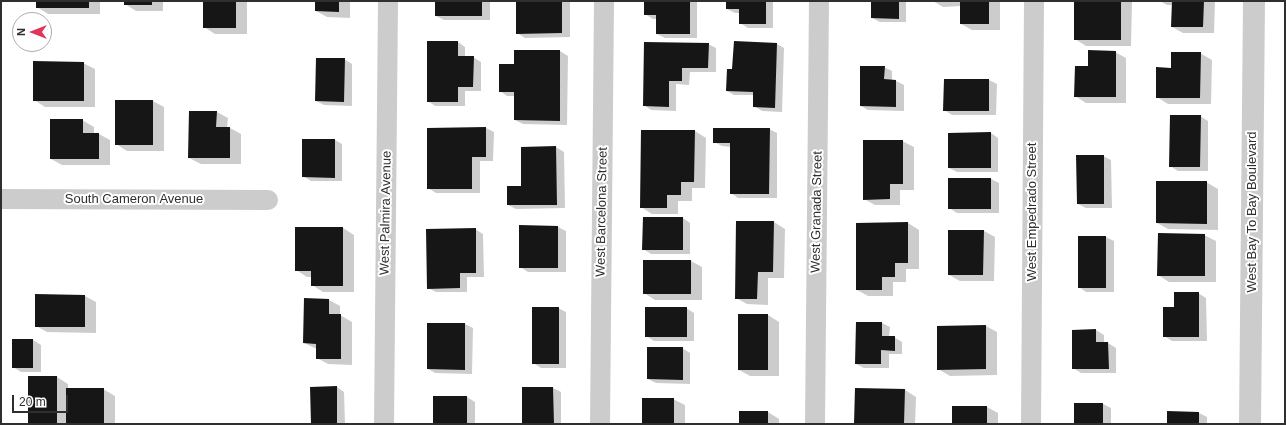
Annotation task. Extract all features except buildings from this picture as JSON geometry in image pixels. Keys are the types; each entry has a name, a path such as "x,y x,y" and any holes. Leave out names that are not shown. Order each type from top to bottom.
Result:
{"street":[{"name":"West Palmira Avenue","path":"384,424 388,1"},
{"name":"West Barcelona Street","path":"600,424 604,1"},
{"name":"West Granada Street","path":"815,424 819,1"},
{"name":"West Empedrado Street","path":"1031,424 1034,1"},
{"name":"West Bay To Bay Boulevard","path":"1250,424 1254,1"},
{"name":"South Cameron Avenue","path":"1,198 268,200"}]}
